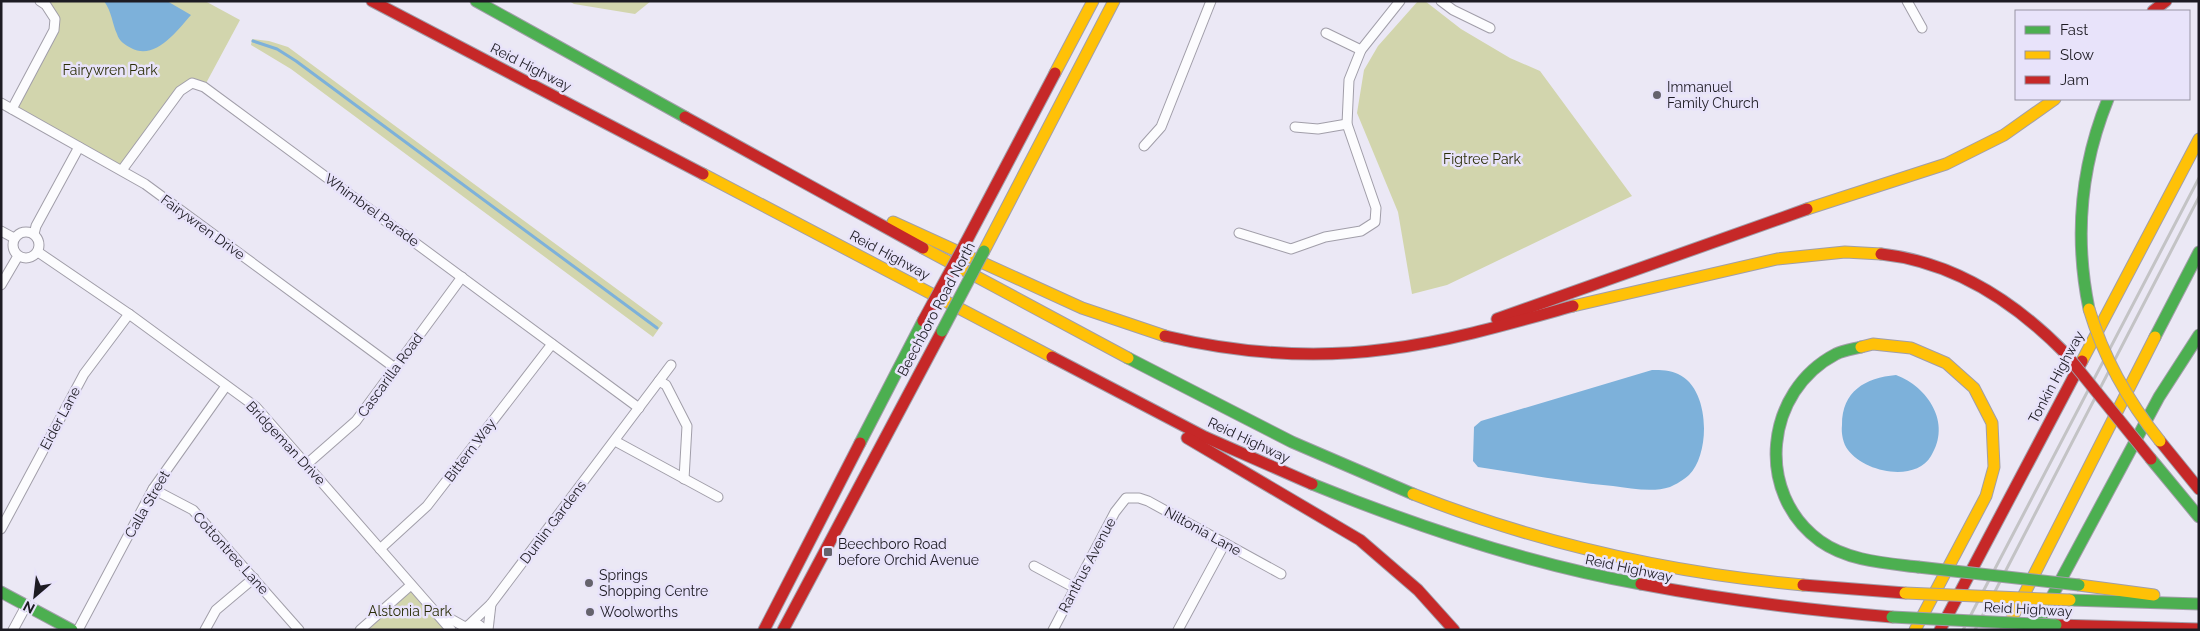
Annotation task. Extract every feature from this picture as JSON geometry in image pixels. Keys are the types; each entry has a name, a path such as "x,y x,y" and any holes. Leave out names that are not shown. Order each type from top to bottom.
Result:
{"main road":[{"name":"Reid Highway","path":"372,1 1259,463 1369,509 1425,529 1491,550 1597,577 1714,599 1891,620 2199,629"},
{"name":"Reid Highway","path":"476,1 969,274 1272,434 1379,482 1434,503 1546,539 1660,565 1776,583 1905,593 2199,603"},
{"name":"Beechboro Road North","path":"764,630 1093,1"},
{"name":"Beechboro Road North","path":"783,630 1114,1"},
{"path":"2154,10 2166,1"},
{"path":"605,73 695,123 873,213 1088,312 1144,331 1208,346 1262,352 1325,354 1393,348 1501,328 1586,303 1734,268 1821,253 1855,252 1890,255 1924,262 1956,273 1988,288 2017,307 2043,329 2065,353 2199,518"},
{"path":"1446,338 1776,220 1946,164 2004,135 2054,100"},
{"path":"2108,100 2093,136 2081,198 2079,242 2081,269 2089,309 2101,346 2112,371 2140,417 2199,489"},
{"name":"Tonkin Highway","path":"1940,630 2199,139"},
{"path":"2006,630 2199,252"},
{"path":"2034,630 2160,397 2199,335"},
{"path":"1915,630 1986,499 1994,467 1994,434 1986,411 1975,389 1964,377 1938,357 1907,345 1891,343 1858,346 1842,351 1814,368 1802,380 1788,400 1779,423 1776,439 1775,455 1780,488 1795,517 1806,529 1832,549 1863,561 1918,567 2078,584 2199,603"},
{"path":"1029,344 1360,540 1418,590 1454,630"},
{"path":"1,592 72,630"},
{"path":"1891,620 1940,630"}],"street":[{"path":"12,109 54,30 55,19 46,5 40,1"},
{"path":"1144,146 1161,127 1211,1"},
{"path":"1239,233 1278,247 1290,249 1324,237 1361,231 1375,222 1376,208 1347,124 1349,80 1361,50 1400,1"},
{"path":"1440,1 1453,10 1490,28"},
{"path":"1907,1 1922,28"},
{"path":"1326,33 1361,50"},
{"name":"Whimbrel Parade","path":"122,170 180,91 192,83 204,88 221,98 639,408"},
{"name":"Fairywren Drive","path":"1,103 145,184 395,368"},
{"path":"1294,127 1318,129 1347,124"},
{"path":"14,238 13,250 18,256 27,259 38,252 39,242 34,234 36,226 78,147"},
{"path":"1,230 14,238"},
{"path":"14,238 24,232 34,234"},
{"name":"Bridgeman Drive","path":"38,252 129,314 256,407 436,610 451,630"},
{"path":"1,285 18,256"},
{"name":"Cascarilla Road","path":"307,464 356,421 462,277"},
{"name":"Eider Lane","path":"1,529 84,374 129,314"},
{"name":"Bittern Way","path":"380,549 428,506 552,344"},
{"name":"Dunlin Gardens","path":"465,627 492,604 671,365"},
{"path":"659,381 666,385 687,426 684,478"},
{"name":"Calla Street","path":"78,630 153,489 226,386"},
{"path":"615,441 718,498"},
{"name":"Cottontree Lane","path":"153,489 193,510 300,630"},
{"name":"Niltonia Lane","path":"1122,501 1132,498 1148,501 1281,574"},
{"name":"Ranthus Avenue","path":"1053,630 1122,501"},
{"path":"1178,630 1226,543"},
{"path":"1034,566 1075,588"},
{"path":"205,630 216,610 254,578"},
{"path":"360,630 412,585"},
{"name":"Dunlin Gardens","path":"486,630 492,604"},
{"path":"14,630 26,606"},
{"name":"Bridgeman Drive","path":"436,610 465,627 479,625 486,630"}],"green space":[{"name":"Fairywren Park","path":"40,1 205,1 240,20 204,87 192,83 122,170 12,109 55,19"},
{"path":"569,1 651,1 635,14 574,4"},
{"name":"Figtree Park","path":"1418,1 1425,1 1461,29 1510,58 1540,71 1632,196 1447,285 1412,294 1398,212 1357,113 1364,70 1378,46"},
{"path":"252,39 269,41 288,47 663,323 653,337 291,69 251,45"},
{"name":"Alstonia Park","path":"411,585 451,630 360,630"}],"water":[{"path":"104,1 167,1 191,15 165,42 149,51 140,51 127,46 119,39 109,9"},
{"path":"1652,370 1672,372 1689,381 1701,406 1704,421 1704,437 1696,465 1689,475 1675,485 1663,489 1634,489 1478,467 1473,461 1474,427 1481,421"},
{"path":"1896,375 1918,388 1927,397 1938,419 1939,431 1937,444 1931,456 1914,470 1902,472 1877,469 1856,458 1846,448 1842,431 1843,413 1846,403 1857,388 1874,379"}],"waterway":[{"path":"253,41 277,49 296,61 657,328"}],"railway":[{"path":"1963,630 2199,178"},
{"path":"1975,630 2199,197"}],"traffic: fast":[{"path":"476,1 685,117"},
{"path":"2089,309 2082,255 2082,203 2091,151 2108,100"},
{"path":"942,331 984,251"},
{"path":"2155,337 2199,252"},
{"path":"860,443 923,321"},
{"path":"2034,630 2159,397 2199,335"},
{"path":"1861,347 1836,354 1812,371 1794,392 1782,417 1777,443 1777,470 1785,497 1799,521 1820,541 1831,548 1855,557 1918,567"},
{"path":"1128,358 1292,442 1413,494"},
{"path":"2151,459 2199,517"},
{"path":"1312,484 1392,515 1474,543 1557,566 1641,584"},
{"path":"1918,567 2079,585"},
{"path":"1,592 72,630"},
{"path":"2070,600 2199,604"},
{"path":"1892,617 2056,625"}],"traffic: slow":[{"path":"1055,73 1093,1"},
{"path":"984,251 1114,1"},
{"path":"1807,209 1946,164 2004,135 2054,100"},
{"path":"2082,361 2199,139"},
{"path":"703,174 1052,357"},
{"path":"893,222 1082,308 1165,336"},
{"path":"923,248 1128,358"},
{"path":"1573,306 1777,259 1845,252 1881,254"},
{"path":"2089,309 2102,345 2118,379 2127,395 2160,441"},
{"path":"2006,630 2155,337"},
{"path":"1861,347 1873,344 1911,348 1946,363 1974,388 1992,423 1994,467 1986,496 1915,630"},
{"path":"1413,494 1508,527 1605,553 1703,573 1803,585"},
{"path":"2079,585 2154,595"},
{"path":"1905,593 2070,600"}],"traffic: jam":[{"path":"372,1 703,174"},
{"path":"2154,10 2166,1"},
{"path":"966,242 1055,73"},
{"path":"685,117 923,248"},
{"path":"1497,319 1807,209"},
{"path":"923,321 966,242"},
{"path":"1881,254 1908,258 1934,266 1959,275 1982,287 2026,317 2065,353"},
{"path":"1165,336 1220,347 1276,353 1332,354 1360,352 1412,346 1504,325 1573,306"},
{"path":"783,630 942,331"},
{"path":"2065,353 2151,459"},
{"path":"1052,357 1205,437 1312,484"},
{"path":"1940,630 2082,361"},
{"path":"1187,438 1360,540 1418,590 1454,630"},
{"path":"2160,441 2199,489"},
{"path":"764,630 860,443"},
{"path":"1641,584 1766,604 1892,617"},
{"path":"1803,585 1905,593"},
{"path":"2056,625 2199,629"}],"place":[{"name":"Immanuel Family Church","path":"1657,95"},
{"name":"Beechboro Road before Orchid Avenue","path":"828,552"},
{"name":"Springs Shopping Centre","path":"589,583"},
{"name":"Woolworths","path":"590,612"}]}
